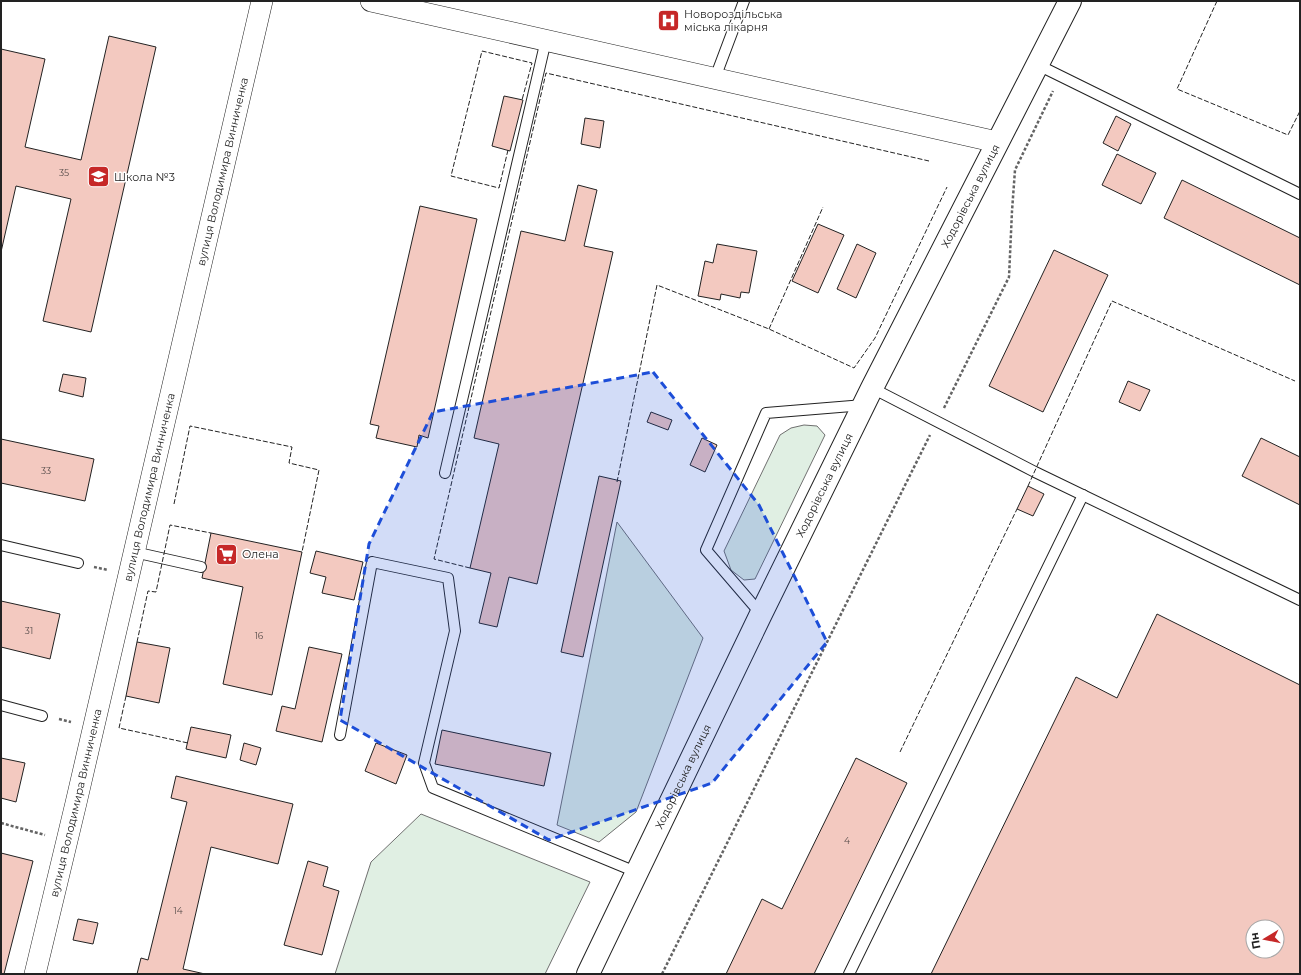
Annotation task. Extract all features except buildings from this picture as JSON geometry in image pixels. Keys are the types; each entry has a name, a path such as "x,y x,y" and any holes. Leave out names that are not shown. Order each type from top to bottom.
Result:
{"main road":[{"name":"Ходорівська вулиця","path":"588,974 636,872 868,396 1070,1"}],"street":[{"name":"вулиця Володимира Винниченка","path":"35,974 94,727 262,1"},
{"path":"371,1 998,142"}],"lane":[{"path":"715,78 744,1"},
{"path":"444,473 546,40"},
{"path":"1038,65 1299,190"},
{"path":"761,614 706,550 766,413 868,396 937,421 1083,496 1300,600"},
{"path":"849,974 1083,496"},
{"path":"1,545 78,563"},
{"path":"134,552 201,567"},
{"path":"340,735 372,562 448,578 455,631 424,763 433,788 636,872"},
{"path":"1,705 42,716"}],"path":[{"path":"662,974 1009,277 1015,170 1060,76"},
{"path":"78,563 128,575"},
{"path":"42,716 94,727"},
{"path":"1,823 67,840"}],"highlighted area":[{"path":"653,372 759,505 827,642 712,783 549,840 340,720 369,544 433,412"}],"green space":[{"path":"804,425 817,426 825,435 755,579 744,580 731,570 724,551 780,435 791,428"},
{"path":"617,522 703,638 636,812 599,842 557,825"},
{"path":"421,814 590,882 545,974 335,974 371,862"}],"fence":[{"path":"1217,1 1177,89 1288,135 1300,111"},
{"path":"508,150 499,188 451,176 482,51 532,63 522,100"},
{"path":"470,568 434,559 546,73 929,161"},
{"path":"617,482 657,285 769,329 854,368 875,338 947,187"},
{"path":"769,329 823,207"},
{"path":"1028,486 1112,301 1295,381"},
{"path":"174,504 190,426 292,447 289,463 319,470 302,552"},
{"path":"900,752 1017,509"},
{"path":"137,642 148,591 156,592 170,525 211,533"},
{"path":"126,696 119,728 188,743"}],"place":[{"name":"Новороздільська міська лікарня","path":"669,20"},
{"name":"Школа №3","path":"99,177"},
{"name":"Олена","path":"227,554"}]}
